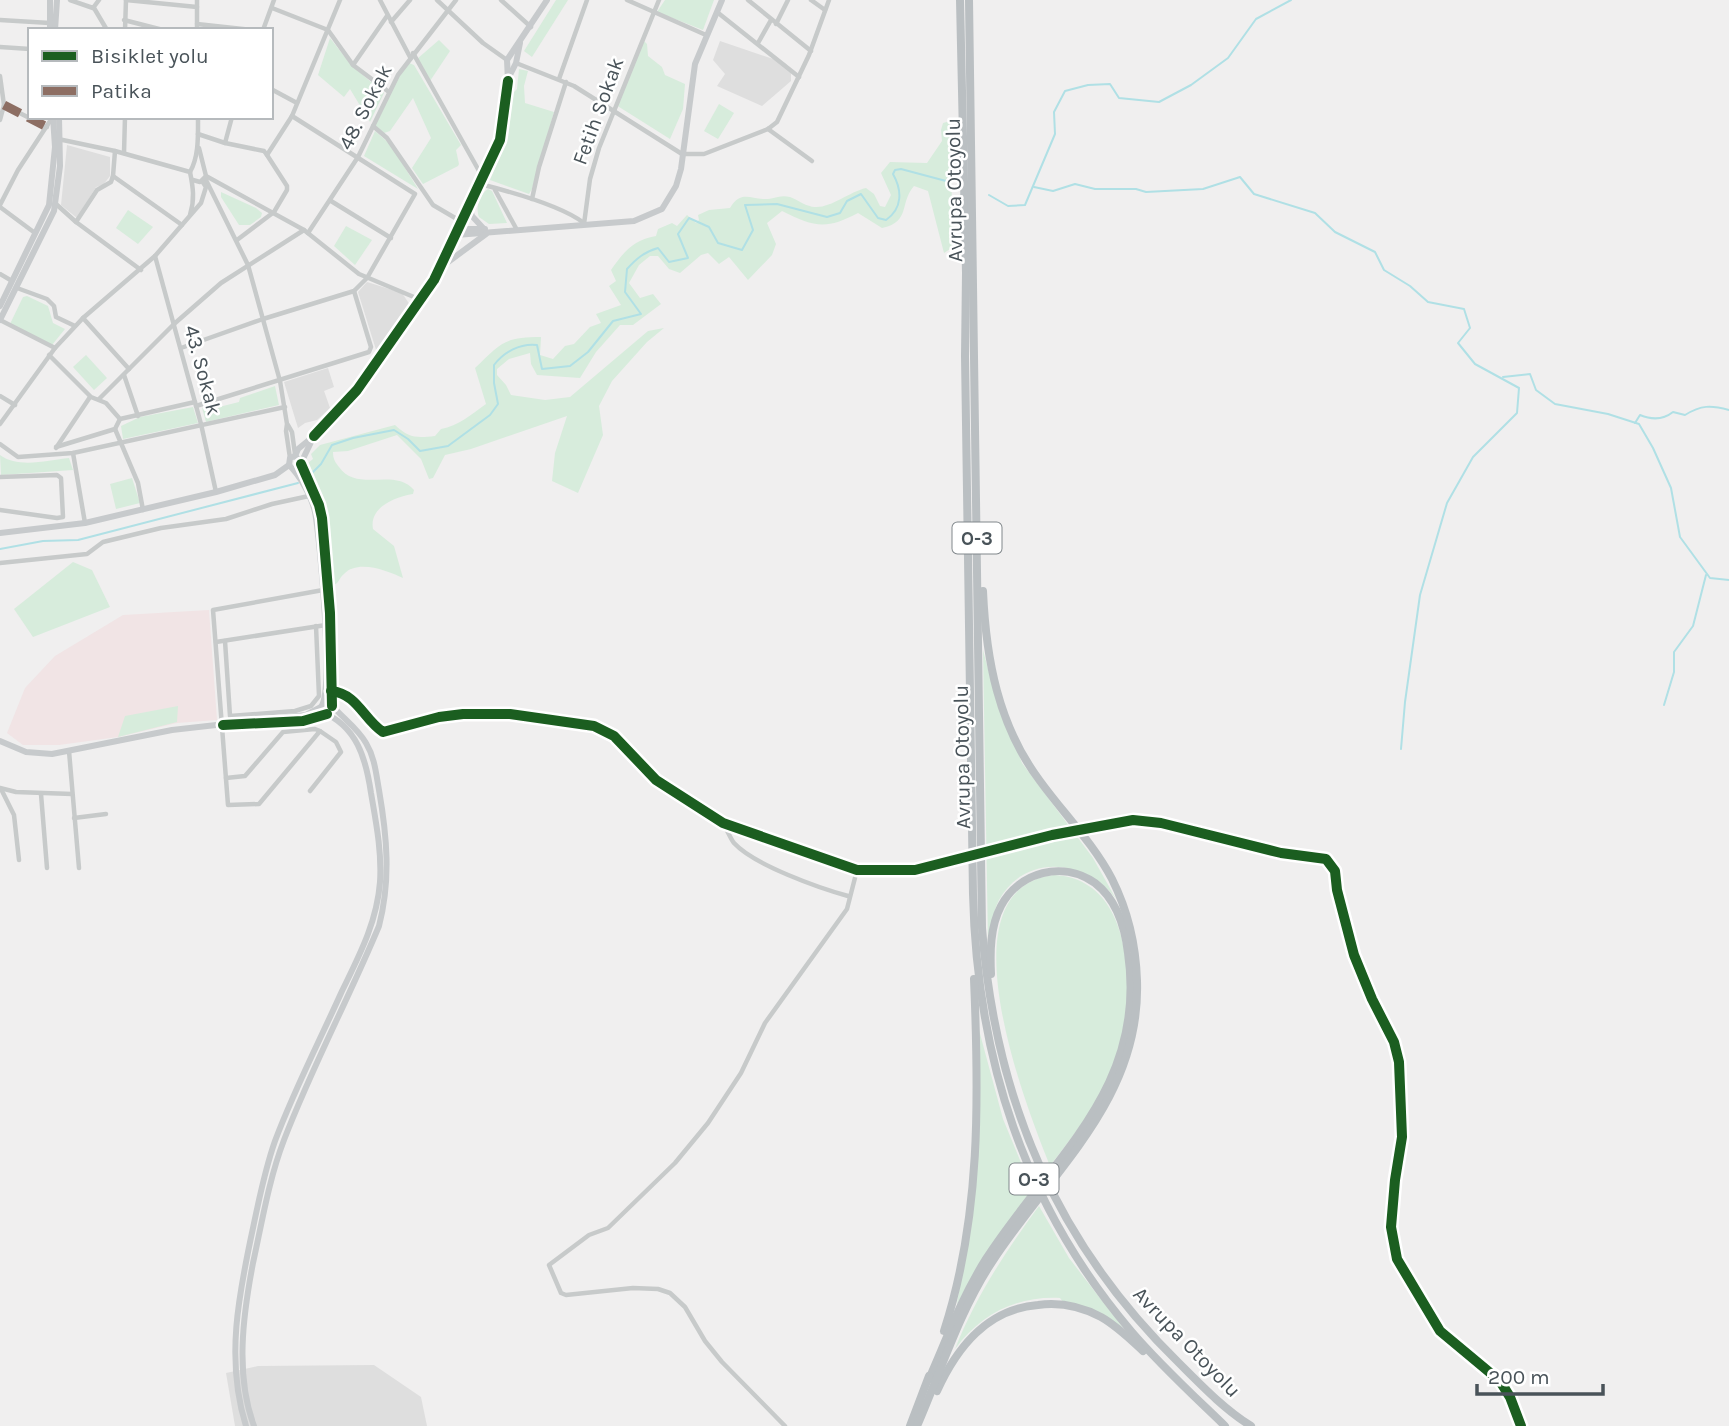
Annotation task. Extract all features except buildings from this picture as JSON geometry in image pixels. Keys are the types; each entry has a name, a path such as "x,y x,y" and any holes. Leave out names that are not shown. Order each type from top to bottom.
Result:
{"highway":[{"name":"Avrupa Otoyolu","path":"960,0 974,920 979,986 989,1048 1008,1116 1028,1167 1057,1224 1090,1277 1133,1333 1225,1426"},
{"name":"Avrupa Otoyolu","path":"969,0 982,928 989,998 1006,1074 1025,1132 1043,1174 1071,1225 1130,1311 1222,1405 1251,1426"},
{"path":"910,1426 974,1278 1103,1110 1128,1056 1138,997 1135,947 1125,910 1109,874 1037,778 1020,750 1003,711 989,662 977,540"},
{"path":"1006,1074 992,982 991,950 995,920 1009,895 1025,880 1046,872 1067,871 1080,875 1101,889 1116,909 1128,949 1131,990 1127,1030 1117,1066 1099,1104 1069,1152"},
{"path":"929,1378 951,1308 964,1250 974,1176 977,1077 974,920"},
{"path":"920,1426 968,1302 1027,1207"},
{"path":"920,1426 952,1361 974,1334 997,1316 1033,1305 1070,1306 1102,1318 1120,1330 1191,1393"}],"main road":[{"path":"50,0 50,27"},
{"path":"55,28 57,0"},
{"path":"0,533 85,523 144,510 275,475 292,462 298,449 353,396 421,300 440,268 503,132 511,62 547,0"},
{"path":"459,229 517,230 634,221 662,209 676,186 692,82 706,35 722,0"},
{"path":"0,320 52,217 55,204 57,139 53,119"},
{"path":"0,306 52,195 59,119"},
{"path":"470,206 472,216 488,231"},
{"path":"440,268 488,231"},
{"path":"292,462 298,468 314,436"},
{"path":"246,1426 240,1407 237,1307 266,1173 285,1117 370,929 380,883 378,833 365,759 354,737 322,712 326,691 328,625 315,513 292,462"},
{"path":"223,725 309,720 331,712 319,505 301,464"},
{"path":"0,741 26,752 52,754 172,730 306,715 328,702 358,730 374,759 386,837 386,897 379,926 292,1121 274,1171 253,1263 244,1322 246,1386 254,1426"}],"street":[{"path":"69,0 94,8 106,28"},
{"path":"94,8 99,0"},
{"path":"125,28 126,0 197,7"},
{"path":"197,0 197,27 215,28"},
{"path":"265,28 274,0"},
{"path":"268,155 292,116 340,0"},
{"path":"380,0 482,181 495,189 532,199 577,218 584,224"},
{"path":"391,22 410,0"},
{"path":"437,0 483,43 511,62 566,82 682,154 704,154 768,129 777,122 811,51 829,0"},
{"name":"48. Sokak","path":"306,232 331,201 358,157 389,92 412,55 456,0"},
{"path":"501,0 531,27"},
{"path":"559,79 587,0"},
{"path":"627,0 706,35"},
{"name":"Fetih Sokak","path":"584,224 590,179 613,110 659,0"},
{"path":"748,0 811,51"},
{"path":"776,24 788,0"},
{"path":"811,0 825,10"},
{"path":"272,8 328,30 353,65 389,92"},
{"path":"716,12 799,77"},
{"path":"353,65 387,16"},
{"path":"0,20 50,27"},
{"path":"124,20 155,28"},
{"path":"758,43 771,20"},
{"path":"0,47 28,49"},
{"path":"0,76 4,105 0,120"},
{"path":"532,199 542,157 566,82"},
{"path":"273,90 297,103"},
{"path":"4,105 28,117"},
{"path":"181,348 354,291 367,278 415,194 292,116"},
{"path":"31,119 47,127"},
{"path":"36,234 0,206 18,170 52,119"},
{"path":"124,153 125,119"},
{"path":"190,172 194,166 198,145 198,119"},
{"path":"225,144 231,119"},
{"path":"373,126 387,138 433,205 459,229"},
{"path":"768,129 812,161"},
{"path":"198,134 225,144 264,151 287,186 274,212 237,240"},
{"path":"57,139 115,150 190,172"},
{"path":"0,424 55,348 83,318 155,256 204,197 205,169 198,145"},
{"path":"76,222 97,190 106,186 113,176 115,150"},
{"path":"194,166 202,166 205,169"},
{"path":"189,216 194,200 190,172"},
{"path":"113,176 182,225"},
{"path":"204,178 248,265 280,381 292,462"},
{"path":"193,180 204,178 274,212 306,232 367,278 421,300"},
{"path":"495,189 517,230"},
{"path":"331,201 391,238"},
{"path":"55,204 141,270"},
{"path":"99,399 174,324 220,283 306,232"},
{"name":"43. Sokak","path":"155,256 196,404 216,492"},
{"path":"0,274 12,281"},
{"path":"17,288 47,299 54,306 55,317 75,326"},
{"path":"120,419 196,404 280,381 369,352 371,347 354,291"},
{"path":"83,318 129,369"},
{"path":"0,320 55,348"},
{"path":"49,355 90,397 106,403 120,419"},
{"path":"124,375 138,416"},
{"path":"0,396 15,405"},
{"path":"51,454 90,397"},
{"path":"0,444 18,457 73,453 285,407"},
{"path":"120,419 116,429 138,483 144,510"},
{"path":"56,447 116,429"},
{"path":"73,453 85,523"},
{"path":"0,477 57,475 61,478 63,517 0,510"},
{"path":"0,563 87,554 103,542 161,528 226,519 272,504 309,496"},
{"path":"320,731 259,804 228,805 213,610 323,590"},
{"path":"216,642 328,625"},
{"path":"225,641 230,716 295,711 311,706 319,696 316,626"},
{"path":"331,691 349,695 383,732 439,717 463,714 509,714 594,726 614,736 656,780 723,823 857,870 911,870 961,860 1052,835 1133,820 1153,821 1255,848 1323,858 1334,867 1337,890 1354,955 1372,999 1392,1035 1399,1062 1402,1137 1391,1227 1397,1259 1440,1331 1500,1381 1521,1426"},
{"path":"282,723 283,732"},
{"path":"226,778 245,776 283,732 315,729 336,742 341,752 310,791"},
{"path":"69,751 79,868"},
{"path":"1,788 41,794 72,794"},
{"path":"1,788 14,815 19,860"},
{"path":"41,794 47,868"},
{"path":"74,818 106,814"},
{"path":"723,823 734,843 754,856 819,888 848,897"},
{"path":"785,1426 722,1362 705,1341 685,1307 673,1295 658,1289 633,1288 566,1295 561,1293 555,1284 549,1265 589,1235 608,1228 676,1163 694,1140 741,1073 765,1023 847,909 857,870"}],"shaded area":[{"path":"720,41 785,63 791,71 791,81 762,106 717,86 725,74 713,60"},
{"path":"67,145 110,157 110,176 103,185 96,187 77,218 61,205"},
{"path":"367,282 402,293 410,305 377,353 358,292"},
{"path":"328,368 334,387 324,391 330,408 317,420 298,428 284,382"},
{"path":"209,610 217,720 177,723 118,737 59,745 23,745 7,733 25,688 55,656 123,615"},
{"path":"374,1365 421,1397 427,1426 235,1426 226,1373 258,1366"}],"green space":[{"path":"556,0 568,0 532,57 524,51"},
{"path":"665,0 714,0 703,30 657,12"},
{"path":"330,38 351,65 384,93 370,122 350,89 344,97 318,75"},
{"path":"439,40 450,51 430,81 417,59"},
{"path":"644,41 647,44 648,56 662,67 665,75 685,84 683,109 670,139 616,105"},
{"path":"409,63 414,65 461,145 456,150 458,166 423,184 412,168 431,138 413,98 390,131 384,133 375,125 396,80"},
{"path":"519,69 528,71 524,86 525,103 554,112 529,194 490,180 508,138 513,93 517,89"},
{"path":"719,104 734,113 718,139 704,131"},
{"path":"950,121 953,247 944,253 928,191 914,186 901,217 882,228 858,213 837,222 820,224 782,211 767,223 776,244 772,255 748,280 729,257 719,264 708,253 701,255 680,273 669,269 658,256 650,256 639,265 629,283 640,298 653,294 661,304 633,325 620,325 596,352 580,378 537,375 531,364 530,353 509,359 497,369 497,375 511,395 545,400 570,397 648,331 664,328 647,342 612,381 599,406 603,435 578,493 552,481 555,453 567,416 471,449 445,455 433,478 429,479 421,459 397,435 348,451 333,452 335,462 347,475 366,480 397,480 414,490 413,494 385,504 373,521 373,529 394,546 403,578 373,568 357,567 344,574 332,586 323,506 304,466 313,459 311,454 320,445 395,425 413,436 435,436 441,429 465,419 486,404 475,368 491,353 511,340 541,337 540,355 553,359 565,346 574,344 590,327 601,323 596,314 621,305 609,286 616,281 611,270 625,252 642,240 656,236 658,229 672,223 677,226 687,215 696,223 699,220 698,215 709,210 730,208 741,197 767,199 786,196 809,206 821,207 866,188 874,194 880,206 885,207 891,195 881,173 890,162 927,163 942,141 943,123"},
{"path":"375,131 391,145 418,189 364,156"},
{"path":"488,189 492,191 507,223 489,224 479,217 479,202"},
{"path":"221,192 256,208 262,213 261,217 250,225 239,225 221,197"},
{"path":"128,210 153,227 138,244 116,228"},
{"path":"346,226 372,240 355,265 334,246"},
{"path":"27,296 48,306 53,323 65,329 52,345 10,324 23,297"},
{"path":"86,355 107,378 94,390 73,367"},
{"path":"275,386 279,405 206,422 202,408 207,410 239,402 240,398"},
{"path":"193,407 198,423 123,439 121,426 140,417"},
{"path":"0,455 25,463 69,458 73,470 1,475"},
{"path":"132,478 140,503 116,509 110,484"},
{"path":"73,562 92,570 110,607 33,637 14,609"},
{"path":"983,650 993,688 1022,763 1093,858 1116,899 1089,876 1073,869 1040,868 1024,874 1010,885 999,900 988,942"},
{"path":"178,706 177,722 118,737 125,716"},
{"path":"1054,875 1081,882 1101,897 1115,919 1123,945 1127,974 1123,1032 1105,1086 1050,1166 1024,1097 1011,1051 1000,1003 996,957 1002,918 1020,889"},
{"path":"979,1030 1003,1119 1032,1189 978,1266 957,1304 977,1175"},
{"path":"1039,1206 1069,1258 1123,1328 1063,1302 1060,1298 1044,1298 1014,1304 988,1317 955,1349 993,1274"}],"waterway":[{"path":"989,195 1008,206 1025,205 1055,134 1054,112 1065,91 1088,85 1110,84 1119,98 1159,102 1191,85 1228,58 1256,19 1291,0"},
{"path":"310,475 321,464 332,445 353,438 394,430 420,451 448,446 490,415 498,404 494,365 513,349 537,345 542,369 570,366 588,352 613,321 641,314 625,292 627,269 634,262 658,248 669,262 688,258 678,234 689,218 709,227 718,243 742,250 753,230 745,205 777,204 827,217 840,213 847,201 861,194 878,218 886,220 898,204 899,192 893,174 895,170 901,169 946,181"},
{"path":"1034,187 1053,191 1075,184 1095,189 1136,189 1146,192 1203,189 1240,177 1254,194 1315,213 1335,232 1375,252 1384,270 1410,286 1428,302 1464,309 1470,328 1458,343 1475,364 1519,388 1517,413 1473,457 1447,503 1420,595 1401,749"},
{"path":"1503,377 1530,374 1536,390 1555,404 1608,414 1639,424 1671,488 1680,537 1710,578 1729,580"},
{"path":"1635,423 1640,415 1649,418 1665,417 1673,412 1685,415 1706,407 1729,410"},
{"path":"0,549 43,541 78,540 298,483"},
{"path":"1664,705 1674,672 1674,652 1693,626 1706,575"}],"marked path":[{"path":"4,105 28,117"},
{"path":"31,119 47,127"}],"cycle path":[{"path":"314,436 357,390 434,280 500,140 508,81"},
{"path":"301,464 322,518 330,613 332,706"},
{"path":"331,691 348,697 383,732 439,717 463,714 510,714 594,726 614,736 656,780 723,823 857,870 915,870 1052,835 1133,820 1161,823 1281,853 1326,859 1335,871 1337,890 1354,955 1394,1042 1399,1062 1402,1137 1391,1227 1397,1259 1440,1331 1500,1381 1510,1397 1521,1426"},
{"path":"223,725 303,721 327,714"}]}
